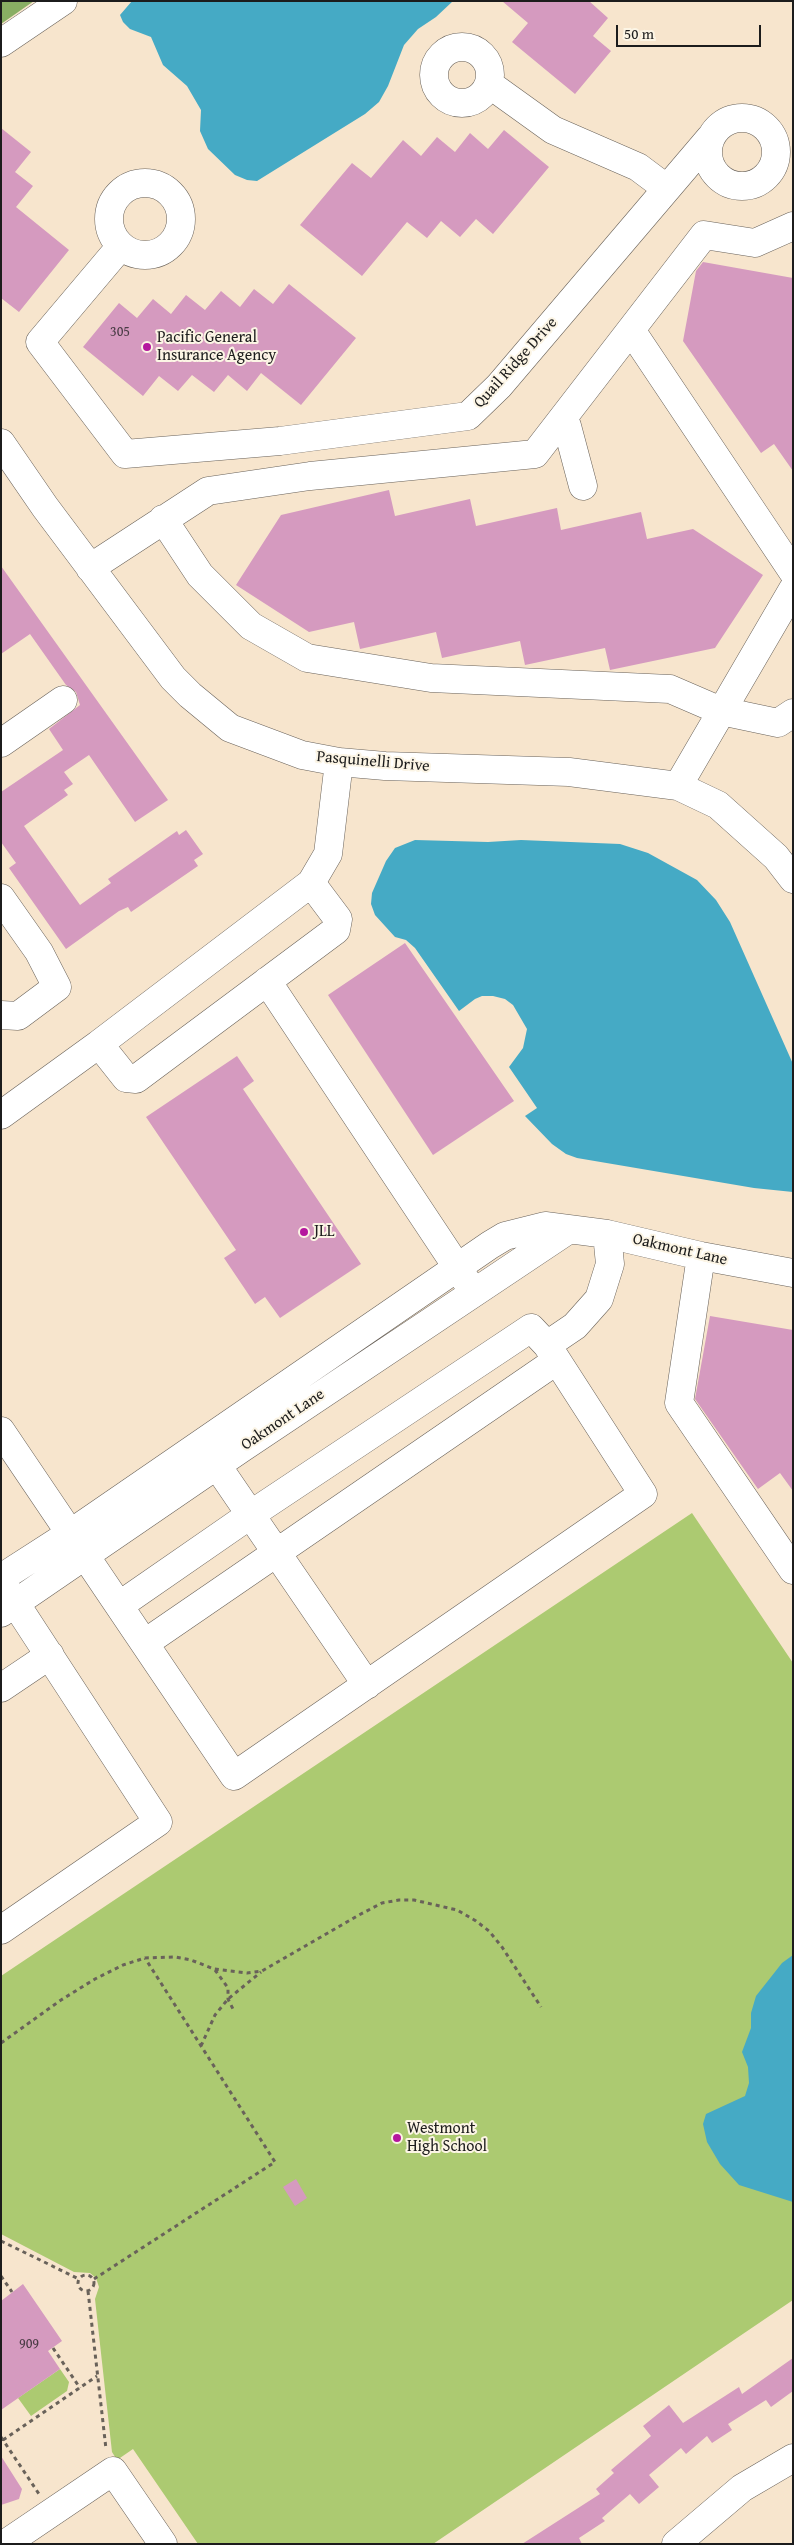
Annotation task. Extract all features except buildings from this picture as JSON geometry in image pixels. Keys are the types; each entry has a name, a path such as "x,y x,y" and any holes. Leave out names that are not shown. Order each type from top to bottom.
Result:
{"street":[{"path":"1,43 63,1"},
{"path":"489,84 553,130 638,167 666,188"},
{"name":"Quail Ridge Drive","path":"121,246 40,342 125,454 280,441 468,416 499,386 710,138"},
{"path":"90,568 208,491 310,476 535,454 704,235 755,243 793,226"},
{"path":"631,330 793,572"},
{"path":"567,426 582,486"},
{"name":"Pasquinelli Drive","path":"1,443 90,568 173,678 211,714 230,728 302,755 339,762 385,766 569,772 678,786 718,805 776,857 793,878"},
{"path":"163,519 200,575 251,626 307,658 431,678 670,689 721,711 778,723 793,713"},
{"path":"678,786 793,589"},
{"path":"1,743 63,700"},
{"path":"1,1115 99,1044 310,883 328,854 339,762"},
{"path":"99,1044 126,1078 136,1080 336,930 338,919 310,883"},
{"path":"1,898 39,952 56,987 7,1020"},
{"path":"267,981 473,1292"},
{"name":"Oakmont Lane","path":"5,1594 210,1454 458,1267 490,1245 513,1234 545,1226 607,1234 701,1256 793,1272"},
{"name":"Oakmont Lane","path":"210,1454 473,1292 568,1230"},
{"path":"144,1643 276,1552 552,1353 599,1298 610,1264 607,1234"},
{"path":"701,1256 679,1403 793,1570"},
{"path":"1,1431 234,1776 643,1494 552,1353 531,1328 250,1514 120,1605"},
{"path":"210,1454 367,1685"},
{"path":"1,1930 158,1822 50,1655 5,1594"},
{"path":"1,1688 50,1655"},
{"path":"676,2544 742,2488 793,2458"},
{"path":"5,2544 113,2471 163,2544"}],"path":[{"path":"201,2046 214,2015 228,1999 262,1971 382,1904 414,1900 457,1910 489,1931 541,2007"},
{"path":"1,2043 94,1978 123,1965 145,1958 175,1957 191,1960 214,1969 262,1971"},
{"path":"94,2279 275,2162 145,1958"},
{"path":"214,1969 228,1988 228,1999 234,2011"},
{"path":"1,2241 79,2279"},
{"path":"79,2279 86,2274 94,2279"},
{"path":"1,2276 12,2292"},
{"path":"79,2279 79,2287 88,2291"},
{"path":"88,2291 94,2286 94,2279"},
{"path":"88,2291 107,2458"},
{"path":"53,2348 80,2388"},
{"path":"44,2501 2,2439 97,2376"}],"green space":[{"path":"1,1 34,1 1,24"},
{"name":"Westmont High School","path":"692,1513 793,1663 793,2300 433,2544 198,2544 133,2449 117,2460 112,2452 95,2299 99,2287 96,2278 90,2273 74,2272 1,2234 1,1976"},
{"path":"60,2369 69,2382 67,2391 31,2416 18,2398"}],"water":[{"path":"132,1 453,1 436,17 418,29 404,45 388,86 379,102 365,114 257,181 247,180 235,175 208,149 200,131 201,110 187,86 163,65 151,37 130,29 123,22 120,15"},
{"path":"415,840 488,842 521,840 620,844 648,853 697,880 716,900 730,922 793,1064 793,1192 754,1188 577,1158 566,1154 552,1144 525,1116 537,1108 509,1067 523,1048 527,1029 513,1005 505,999 482,996 459,1011 415,948 406,940 395,937 375,915 371,904 372,893 386,861 395,848"},
{"path":"793,1955 793,2202 739,2185 720,2164 707,2142 703,2124 706,2114 745,2096 749,2083 748,2067 742,2052 751,2028 751,2013 756,1996 782,1963"}],"place":[{"name":"Pacific General Insurance Agency","path":"147,347"},
{"name":"JLL","path":"304,1232"},
{"name":"Westmont High School","path":"397,2138"}]}
